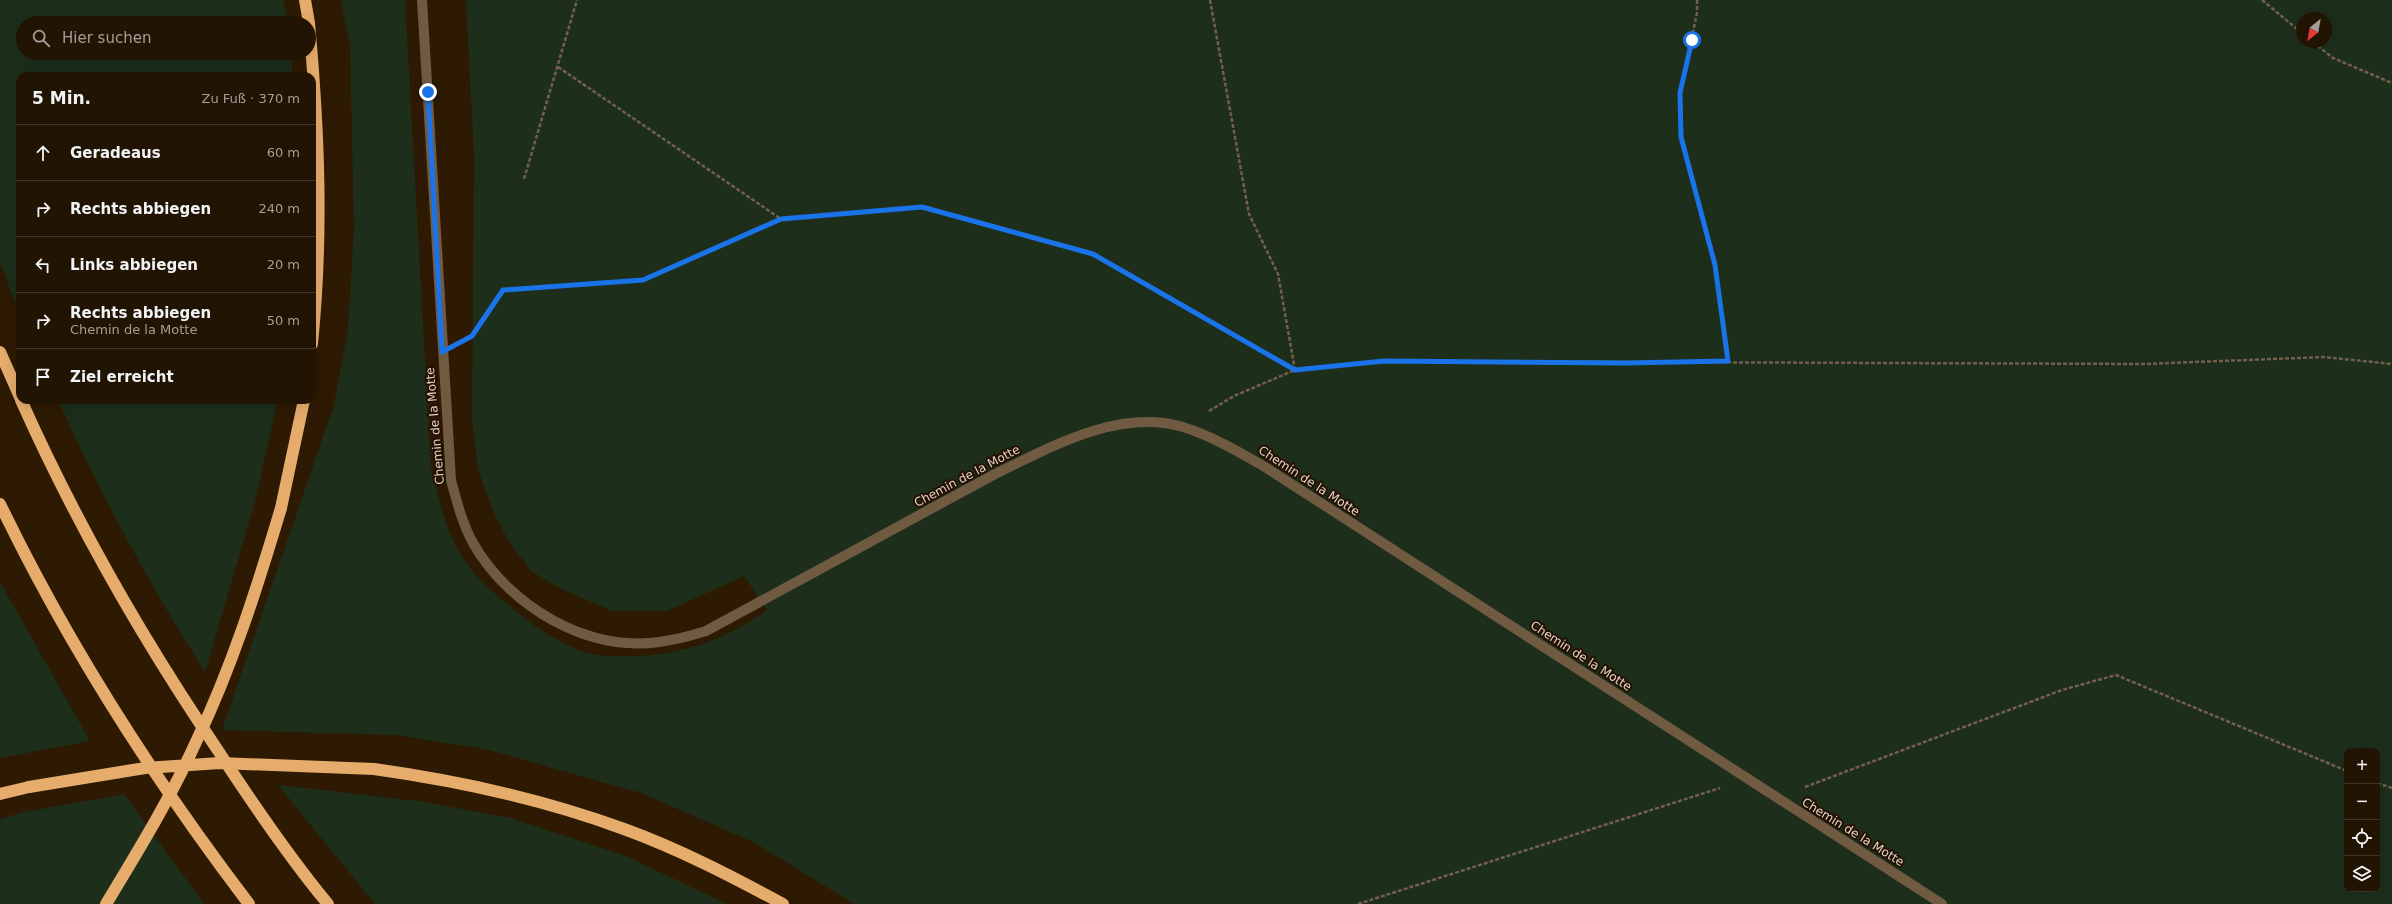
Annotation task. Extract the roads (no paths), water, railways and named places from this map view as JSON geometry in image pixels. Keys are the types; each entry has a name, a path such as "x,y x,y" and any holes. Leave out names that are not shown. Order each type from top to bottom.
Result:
{"highway":[{"path":"305,0 308,16"},
{"path":"313,60 314,72"},
{"path":"316,93 318,113 320,205 316,306"},
{"path":"0,352 16,388"},
{"path":"23,404 67,496 127,608 193,714 263,818 328,904"},
{"path":"106,904 154,826 196,742 233,656 281,508 303,404"},
{"path":"0,504 72,638 139,748 212,855 249,904"},
{"path":"0,794 29,787 145,768 220,763 374,770 447,780 529,798 625,829 710,865 783,904"}],"street":[{"name":"Chemin de la Motte","path":"422,0 442,352 451,480 458,509 474,544 502,581 540,612 558,624 582,634 613,641 657,642 706,631 995,474 1099,429 1125,422 1145,421 1182,427 1222,443 1265,467 1942,904"}]}
